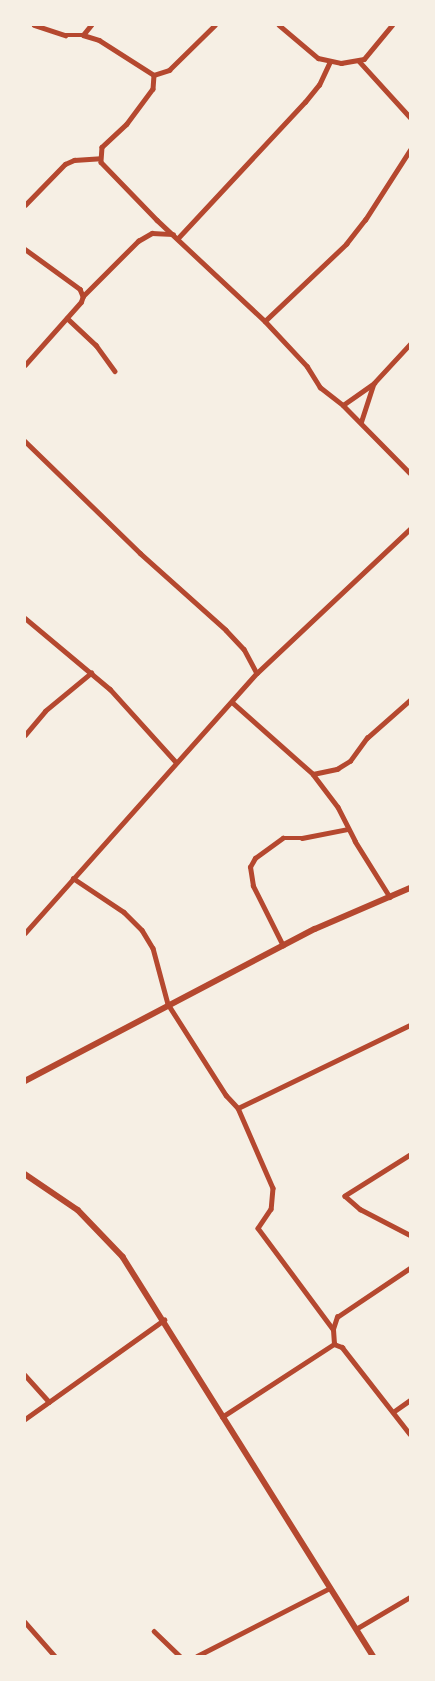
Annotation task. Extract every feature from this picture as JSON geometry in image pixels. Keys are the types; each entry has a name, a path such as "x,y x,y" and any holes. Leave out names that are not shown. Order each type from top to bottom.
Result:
{"street":[{"path":"34,25 65,35 83,35 110,46 154,75"},
{"path":"83,35 91,25"},
{"path":"154,75 169,70 215,25"},
{"path":"279,25 318,58 330,61 359,61 369,55 392,25"},
{"path":"176,236 305,102 319,85 330,61"},
{"path":"359,61 410,117"},
{"path":"154,75 153,89 147,98 127,124 102,147 100,158 106,169 156,220 176,236 265,321 307,366 320,387 361,422 410,473"},
{"path":"265,321 346,244 365,220 410,150"},
{"path":"25,205 65,164 74,160 100,158"},
{"path":"156,220 157,233"},
{"path":"25,365 67,318 83,296 138,241 157,233 176,236"},
{"path":"25,249 80,289 83,296"},
{"path":"67,318 96,345 115,371"},
{"path":"343,406 374,383 410,344"},
{"path":"361,422 374,383"},
{"path":"25,442 140,553 226,630 244,649 257,673"},
{"path":"25,934 257,673 410,529"},
{"path":"25,618 91,673 129,708 176,762"},
{"path":"25,735 45,711 91,673"},
{"path":"313,774 336,769 350,761 367,738 410,700"},
{"path":"232,702 313,774 338,807 348,829 390,897"},
{"path":"283,946 253,886 250,867 255,858 282,838 302,838 348,829"},
{"path":"73,878 124,912 142,930 153,948 168,1004 226,1095 238,1108 273,1188 271,1209 258,1228 333,1329"},
{"path":"25,1081 168,1004 314,929 410,888"},
{"path":"238,1108 410,1025"},
{"path":"410,1155 346,1196 365,1211 410,1235"},
{"path":"25,1174 78,1210 123,1257 373,1656"},
{"path":"334,1344 333,1329 337,1317 345,1309 410,1268"},
{"path":"25,1419 164,1320"},
{"path":"222,1417 334,1344 342,1346 410,1434"},
{"path":"25,1375 49,1402"},
{"path":"393,1412 410,1400"},
{"path":"197,1656 330,1588"},
{"path":"356,1629 410,1597"},
{"path":"25,1622 55,1656"},
{"path":"154,1631 180,1656"}]}
